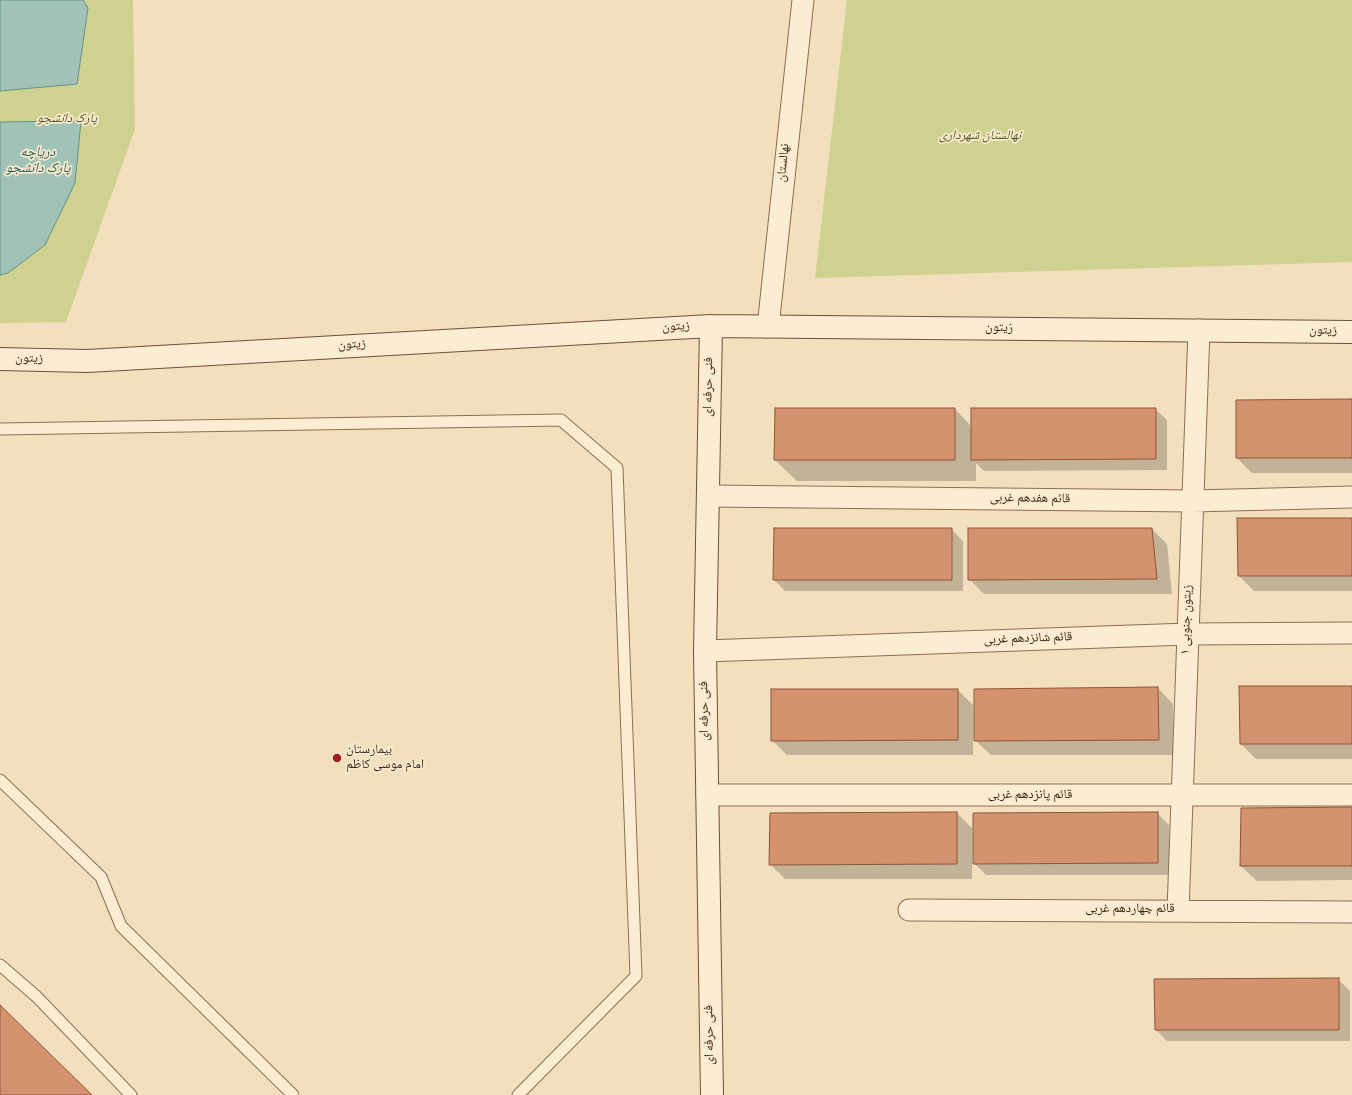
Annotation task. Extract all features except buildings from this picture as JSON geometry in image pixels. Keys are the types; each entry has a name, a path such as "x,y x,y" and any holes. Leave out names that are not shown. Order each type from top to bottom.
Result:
{"street":[{"name":"نهالستان","path":"768,327 803,0"},
{"name":"زیتون","path":"0,359 87,361 711,326 1352,332"},
{"name":"فنی حرفه ای","path":"711,326 705,651 712,1095"},
{"name":"زیتون جنوبی ۱","path":"1178,910 1199,330"},
{"name":"قائم هفدهم غربی","path":"708,496 1193,502 1352,497"},
{"name":"قائم شانزدهم غربی","path":"705,651 1188,634 1352,633"},
{"name":"قائم پانزدهم غربی","path":"707,795 1352,795"},
{"name":"قائم چهاردهم غربی","path":"909,910 1178,910 1352,912"}],"lane":[{"path":"0,429 561,420 617,468 636,976 518,1095"},
{"path":"0,780 101,877 121,926 293,1095"},
{"path":"0,965 37,997 131,1095"}],"green space":[{"name":"پارک دانشجو","path":"0,0 133,0 135,129 66,322 0,323"},
{"name":"نهالستان شهرداری","path":"847,0 1352,0 1352,262 815,278"}],"water":[{"path":"0,0 83,0 88,8 77,84 0,91"},
{"name":"دریاچه پارک دانشجو","path":"81,121 75,183 45,245 8,273 0,275 0,122"}],"place":[{"name":"بیمارستان امام موسی کاظم","path":"337,758"}]}
